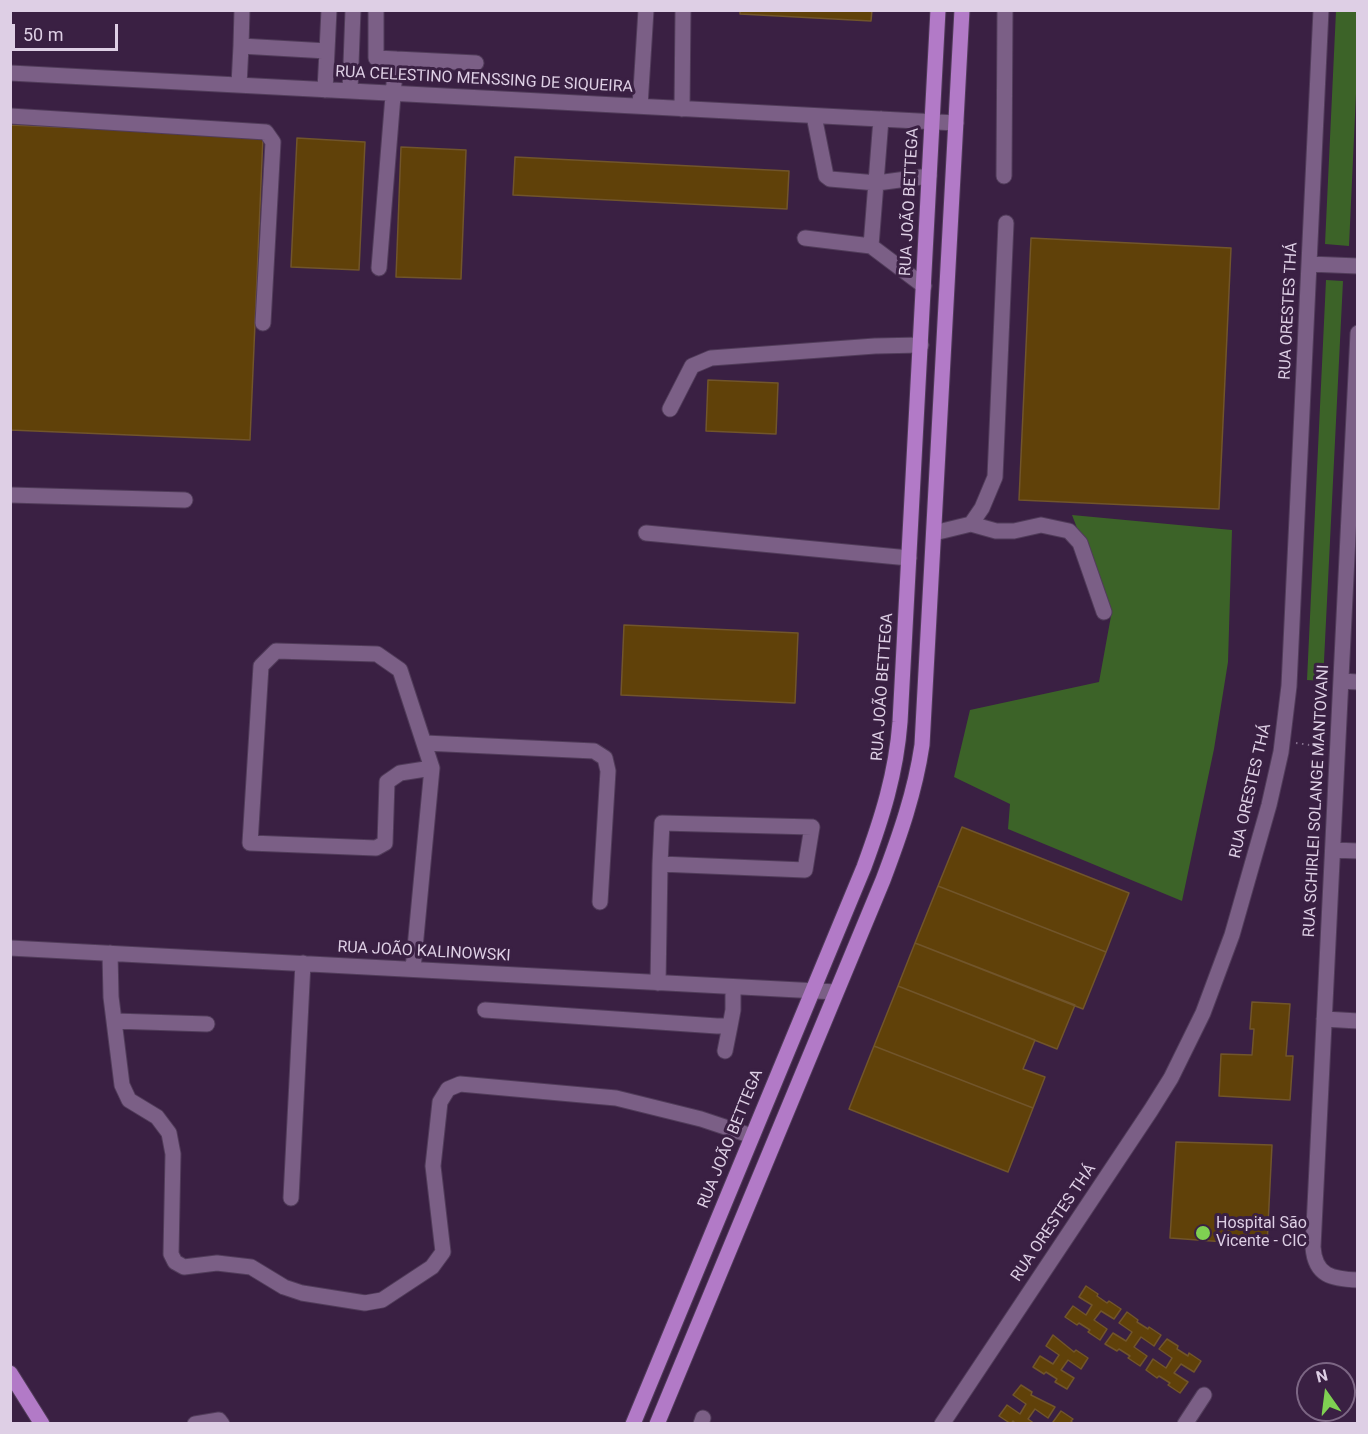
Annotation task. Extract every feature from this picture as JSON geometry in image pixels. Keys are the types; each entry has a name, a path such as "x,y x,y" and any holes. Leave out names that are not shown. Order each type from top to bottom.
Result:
{"main road":[{"name":"RUA JOÃO BETTEGA","path":"633,1424 864,867 894,772 900,722 938,10"},
{"path":"657,1424 896,847 918,770 922,745 962,10"},
{"path":"10,1372 42,1424"}],"street":[{"path":"239,85 242,10"},
{"path":"325,90 329,10"},
{"path":"350,91 353,10"},
{"path":"376,10 375,57 476,63"},
{"path":"640,106 646,10"},
{"path":"682,109 683,10"},
{"path":"1004,176 1005,10"},
{"name":"RUA ORESTES THÁ","path":"942,1424 1171,1078 1203,1013 1232,934 1269,805 1281,752 1286,715 1321,10"},
{"path":"241,46 327,51"},
{"path":"379,268 396,59"},
{"name":"RUA CELESTINO MENSSING DE SIQUEIRA","path":"10,73 956,123"},
{"path":"10,116 266,132 273,142 263,323"},
{"path":"814,116 825,176 830,179 877,183 929,176"},
{"path":"871,246 881,119"},
{"path":"971,524 982,508 995,477 1006,223"},
{"path":"805,238 871,246 924,286"},
{"path":"1309,264 1358,266"},
{"name":"RUA SCHIRLEI SOLANGE MANTOVANI","path":"1358,333 1355,437 1313,1247 1319,1269 1335,1277 1358,1280"},
{"path":"670,409 692,366 711,358 875,346 921,345"},
{"path":"10,495 185,500"},
{"path":"934,533 971,524 996,531 1014,531 1041,525 1069,531 1080,543 1104,612"},
{"path":"646,533 909,558"},
{"path":"413,969 432,768 400,670 377,654 276,651 261,666 250,843 376,848 385,843 387,783 400,773 432,768"},
{"path":"1341,681 1358,682"},
{"path":"425,743 594,752 605,758 608,771 600,902"},
{"path":"658,982 660,864 662,823 812,827 805,870 660,864"},
{"path":"1333,850 1358,851"},
{"name":"RUA JOÃO KALINOWSKI","path":"10,948 836,992"},
{"path":"110,953 114,1021 122,1085 129,1100 157,1117 169,1133 173,1154 171,1254 175,1262 184,1267 217,1263 251,1267 284,1287 302,1293 365,1303 382,1300 432,1267 443,1252 433,1166 440,1102 448,1089 460,1084 616,1098 701,1119 752,1136"},
{"path":"291,1198 303,963"},
{"path":"724,1051 733,1010 733,987"},
{"path":"485,1010 730,1026"},
{"path":"1324,1019 1358,1021"},
{"path":"114,1021 207,1024"},
{"path":"1185,1424 1204,1395"},
{"path":"195,1424 219,1420 222,1424"}],"path":[{"path":"1289,742 1326,747"}],"green space":[{"path":"1336,11 1357,11 1357,72 1349,246 1325,244"},
{"path":"1326,280 1343,281 1323,681 1307,680"},
{"path":"1072,515 1232,530 1228,662 1214,749 1182,901 1008,829 1010,804 954,777 970,710 1099,682 1111,616"}],"building":[{"path":"740,10 872,10 871,21 740,14"},
{"path":"10,125 263,136 250,440 10,430"},
{"path":"297,138 365,142 359,270 291,267"},
{"path":"401,147 466,150 461,279 396,277"},
{"path":"515,157 789,171 787,209 513,195"},
{"path":"1031,238 1231,248 1219,509 1019,500"},
{"path":"708,380 778,383 776,434 706,431"},
{"path":"624,625 798,633 795,703 621,695"},
{"path":"962,827 1129,893 1106,952 938,886"},
{"path":"938,886 1106,952 1083,1009 915,943"},
{"path":"915,943 1075,1005 1057,1049 898,986"},
{"path":"898,986 1035,1040 1023,1069 1045,1077 1033,1108 874,1046"},
{"path":"1252,1002 1290,1004 1286,1056 1293,1056 1290,1100 1219,1096 1221,1054 1252,1055 1254,1029 1250,1029"},
{"path":"874,1046 1033,1108 1008,1172 849,1109"},
{"path":"1176,1142 1272,1145 1267,1245 1170,1238"},
{"path":"1086,1286 1107,1303 1109,1301 1121,1309 1114,1319 1101,1311 1094,1320 1107,1329 1100,1340 1088,1332 1090,1330 1065,1317 1073,1306 1086,1315 1092,1305 1079,1297"},
{"path":"1127,1312 1138,1320 1137,1322 1161,1335 1154,1346 1141,1337 1134,1347 1147,1356 1140,1366 1119,1349 1117,1351 1105,1344 1113,1333 1126,1341 1132,1332 1119,1323"},
{"path":"1053,1335 1074,1352 1076,1350 1088,1358 1081,1369 1068,1360 1061,1370 1074,1378 1067,1389 1055,1382 1057,1379 1033,1367 1040,1356 1053,1364 1059,1355 1046,1346"},
{"path":"1167,1339 1178,1346 1177,1349 1201,1361 1194,1372 1181,1364 1174,1373 1188,1382 1180,1393 1168,1385 1170,1383 1146,1370 1153,1359 1166,1368 1172,1358 1159,1349"},
{"path":"1021,1385 1032,1392 1031,1395 1055,1407 1048,1418 1035,1409 1028,1419 1035,1424 1016,1424 1013,1421 1011,1424 999,1416 1007,1405 1020,1414 1026,1404 1013,1395"},
{"path":"1061,1411 1073,1419 1071,1421 1074,1424 1053,1422"}],"place":[{"name":"Hospital São Vicente - CIC","path":"1203,1233"}]}
